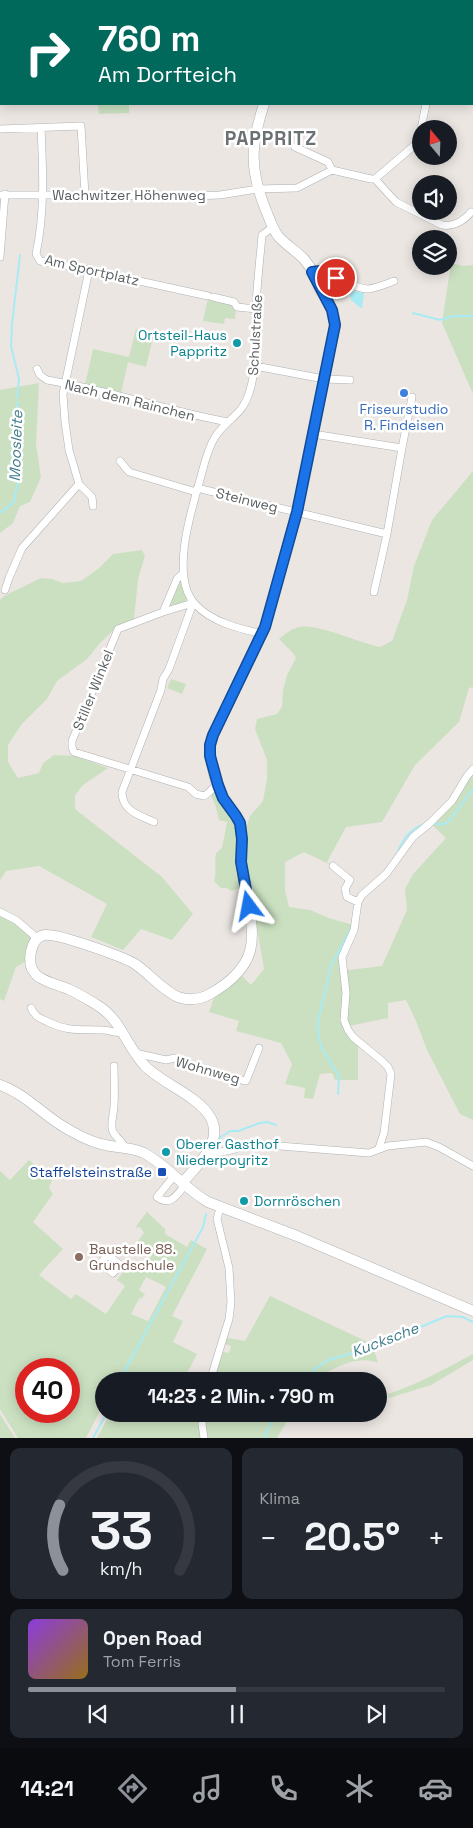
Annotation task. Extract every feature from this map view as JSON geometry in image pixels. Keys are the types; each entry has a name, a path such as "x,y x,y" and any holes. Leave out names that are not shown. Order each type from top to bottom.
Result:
{"street":[{"path":"180,1182 208,1152 212,1144 214,1129 208,1111 200,1103 154,1074 135,1053 112,1017 102,1008 68,989 40,978 33,971 30,962 31,950 37,938 48,935 60,937 128,961 175,995 189,999 198,999 211,994 224,984 246,960 252,946 253,937 249,906 241,862 242,839 240,823 223,798 218,785 210,756 210,741 263,634 297,512 335,321 332,310 305,261 281,240 273,227 258,190 254,174 253,151 256,126 264,105"},
{"path":"423,120 426,105"},
{"path":"0,129 81,126 84,195"},
{"name":"Am Sportplatz","path":"41,128 43,195 40,238 36,254 40,261 210,296 234,302 237,307 256,309"},
{"path":"295,147 328,162 332,170 375,179 396,202 442,224 449,226 466,219 471,212"},
{"path":"375,179 412,147"},
{"name":"Wachwitzer Höhenweg","path":"3,194 191,197 297,188 332,170"},
{"path":"0,257 4,205 3,194"},
{"path":"4,205 20,194"},
{"name":"Schulstraße","path":"263,634 214,619 194,603 186,590 183,574 188,519 209,449 216,436 240,412 251,388 255,366 256,309 262,235 273,227"},
{"path":"89,270 64,383 65,422 69,450 79,484 92,497 94,506"},
{"path":"312,272 324,272 362,288 370,289 394,281"},
{"path":"255,366 324,379 350,380"},
{"name":"Nach dem Rainchen","path":"37,369 43,378 161,406 188,415 228,422"},
{"path":"374,592 412,397"},
{"path":"313,434 402,448"},
{"path":"120,461 129,472 197,490"},
{"path":"5,590 22,548 79,484"},
{"name":"Steinweg","path":"197,490 386,534"},
{"path":"163,612 177,579 183,574"},
{"path":"163,612 194,603"},
{"path":"154,822 124,805 122,792 161,690 168,680 169,669 194,603"},
{"name":"Stiller Winkel","path":"130,769 74,752 72,741 118,629 163,612"},
{"path":"133,761 138,764 140,772"},
{"path":"130,769 188,787 196,794 204,796 214,786 218,785"},
{"path":"379,1148 384,1133 391,1074 388,1067 353,1037 348,1030 344,1020 346,993 342,957 354,930 358,902 362,895 386,874 413,837 425,828 452,801 473,769"},
{"path":"333,866 350,880 345,889 347,897 358,902"},
{"path":"0,912 16,920 37,938"},
{"path":"31,1008 35,1016 61,1028 123,1032"},
{"name":"Wohnweg","path":"135,1053 157,1059 175,1058 213,1074 246,1081 259,1048"},
{"path":"114,1066 112,1129 122,1142 124,1148"},
{"path":"0,1086 27,1099 70,1131 98,1143 145,1154 198,1196 220,1208 297,1236 473,1311"},
{"path":"208,1152 227,1151 253,1144 368,1153 379,1148 426,1142 473,1166"},
{"path":"213,1372 226,1328 231,1302 229,1268 217,1219 220,1208"},
{"path":"202,1422 204,1438"}],"green space":[{"path":"98,105 129,105 129,113 99,114"},
{"path":"457,264 473,265 473,394 442,323 449,275 457,275"},
{"path":"208,298 230,303 236,309 235,319 225,318 224,324 203,321"},
{"path":"136,329 154,333 146,367 128,362 121,393 85,385 93,349 129,357"},
{"path":"39,383 36,444 41,477 30,502 20,506 13,523 0,533 0,390"},
{"path":"473,471 473,687 469,688 459,722 415,765 382,822 346,827 327,862 333,866 304,852 285,862 285,890 289,907 310,910 353,925 340,971 382,966 407,910 405,889 413,874 446,838 430,823 473,769 473,1120 460,1114 427,1050 406,1000 388,1003 388,1018 349,1026 358,1045 358,1080 335,1080 332,1073 320,1074 313,1099 304,1098 305,1088 285,1084 292,1064 281,1043 236,1031 239,1021 209,1012 214,998 241,975 251,985 264,969 246,862 246,828 250,816 263,801 267,779 267,760 255,729 257,719 277,714 282,707 283,690 287,675 296,658 279,639 291,630 299,627 316,628 380,647 392,641 407,600 414,566 432,520"},
{"path":"142,550 145,556 138,579 134,620 116,628 87,659 57,681 47,699 21,725 8,745 8,762 18,778 39,773 43,763 54,755 75,756 108,768 83,785 75,795 75,809 162,877 193,914 172,940 141,929 123,950 91,937 107,904 39,866 6,871 0,880 0,600 4,596 41,578 63,583 81,581 98,569 113,554"},
{"path":"181,579 187,598 185,603 172,605 169,608 175,586"},
{"path":"171,679 186,684 182,694 167,688"},
{"path":"216,789 236,823 240,888 231,891 227,888 221,888 214,881 216,853 222,848 227,822 219,820 210,794"},
{"path":"0,914 23,928 30,936 31,941 27,961 16,967 4,1001 0,999"},
{"path":"29,1160 52,1180 49,1188 53,1194 33,1222 63,1249 39,1275 71,1299 76,1294 106,1314 125,1286 117,1280 129,1264 142,1273 152,1255 152,1252 138,1241 144,1233 140,1227 136,1228 147,1212 165,1229 165,1234 187,1247 191,1240 207,1249 172,1316 183,1321 173,1342 197,1354 188,1372 95,1372 95,1420 86,1438 18,1438 0,1409 0,1171 10,1180","holes":["146,1277 166,1287 148,1321 131,1314 139,1299 145,1294 139,1290"]},
{"path":"270,1296 372,1344 378,1363 363,1360 354,1361 327,1372 216,1372 223,1352 229,1353 231,1346 225,1344 227,1338 245,1341"},
{"path":"473,1354 473,1360 431,1385 389,1398 388,1394 421,1381"},
{"path":"0,1414 15,1438 0,1438"},
{"path":"106,1422 201,1422 202,1438 97,1438"},
{"path":"205,1422 286,1422 277,1438 205,1438"}],"water":[{"path":"353,291 364,293 362,309 351,300 350,294"}],"waterway":[{"name":"Moosleite","path":"17,398 19,379 11,346 20,255"},
{"path":"413,313 440,320 453,316 473,316"},
{"name":"Moosleite","path":"0,513 14,502 17,486 17,402"},
{"path":"432,824 445,824 450,820 473,789"},
{"path":"397,854 408,835 415,828 425,824"},
{"path":"362,891 370,884"},
{"path":"338,1094 339,1076 321,1047 317,1025 331,966 351,928"},
{"path":"218,1139 230,1131 238,1131 260,1123 267,1122 276,1125"},
{"path":"124,1372 203,1227 206,1214"},
{"name":"Kucksche","path":"312,1372 328,1360 367,1349 447,1316 463,1317 473,1322"},
{"path":"93,1438 102,1422"},
{"name":"Kucksche","path":"264,1438 271,1422"}],"place":[{"name":"Ortsteil-Haus Pappritz","path":"237,343"},
{"name":"Friseurstudio R. Findeisen","path":"404,393"},
{"name":"Oberer Gasthof Niederpoyritz","path":"166,1152"},
{"name":"Staffelsteinstraße","path":"162,1172"},
{"name":"Dornröschen","path":"244,1201"},
{"name":"Baustelle 88. Grundschule","path":"79,1257"}],"district":[{"name":"PAPPRITZ","path":"271,138"}],"route":[{"path":"249,906 241,862 242,839 240,823 220,792 209,749 213,735 263,634 297,512 335,325 335,317 332,310 312,272 320,271 336,278"}]}
